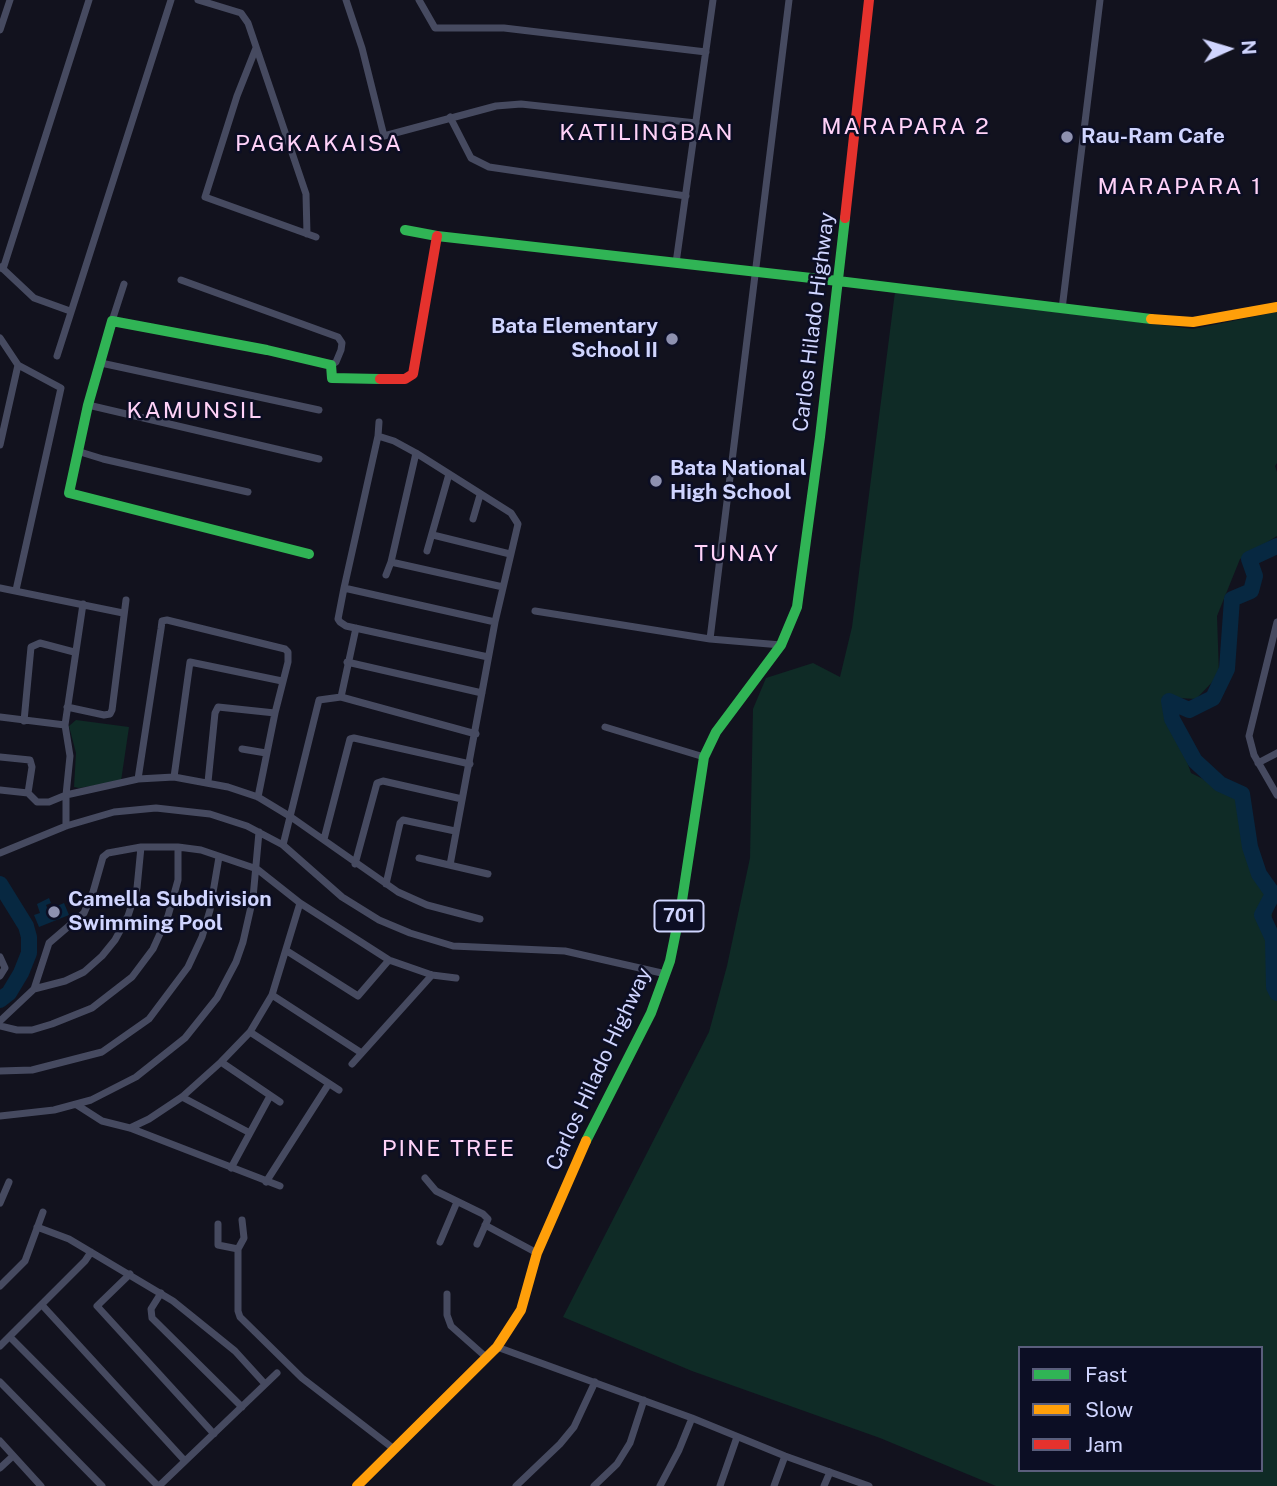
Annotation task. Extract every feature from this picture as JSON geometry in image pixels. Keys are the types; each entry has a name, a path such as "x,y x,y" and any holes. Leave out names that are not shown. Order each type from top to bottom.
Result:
{"street":[{"path":"0,30 10,0"},
{"path":"70,311 34,298 2,267 89,0"},
{"path":"57,356 170,0"},
{"path":"198,0 241,13 248,23 306,194 307,234"},
{"path":"346,0 362,48 384,136 450,117 521,103 696,124"},
{"path":"419,0 435,28 504,28 706,52"},
{"path":"676,262 713,0"},
{"path":"710,639 789,0"},
{"name":"Carlos Hilado Highway","path":"357,1486 487,1358 520,1310 551,1217 589,1134 651,1013 666,974 681,907 704,757 730,710 781,645 797,607 838,281 869,0"},
{"path":"1062,309 1100,0"},
{"path":"256,48 232,108 205,197 316,237"},
{"path":"450,117 471,158 489,167 686,196"},
{"path":"405,230 437,236 838,281 1131,318 1193,322 1277,307"},
{"path":"331,365 332,378 410,378 437,236"},
{"path":"112,321 331,365 336,362 342,343 338,337 181,280"},
{"path":"124,284 88,405 68,490 72,495 309,554"},
{"path":"0,338 18,365 58,385 61,392 16,590"},
{"path":"101,363 319,410"},
{"path":"0,444 4,412 18,365"},
{"path":"88,405 318,459"},
{"path":"379,422 338,619 342,625 488,657"},
{"path":"378,436 394,440 416,453 517,520 488,657 450,865"},
{"path":"77,451 248,492"},
{"path":"386,575 416,453"},
{"path":"427,551 449,474"},
{"path":"473,519 480,495"},
{"path":"433,535 510,554"},
{"path":"391,562 503,587"},
{"path":"0,588 123,613"},
{"path":"344,588 495,622"},
{"path":"67,707 110,714 126,600"},
{"path":"66,826 70,756 65,725 83,604"},
{"path":"536,611 710,639 781,645"},
{"path":"138,779 162,621 167,620 285,649 288,652 258,797"},
{"path":"1277,622 1249,736 1258,763 1277,795"},
{"path":"341,697 356,628"},
{"path":"24,721 31,647 40,643 75,652"},
{"path":"174,777 190,662 282,681"},
{"path":"347,662 482,692"},
{"path":"283,845 318,701 341,697 476,734"},
{"path":"208,782 215,713 218,708 275,713"},
{"path":"0,717 65,725"},
{"path":"605,727 704,757"},
{"path":"324,839 349,739 470,764"},
{"path":"242,749 266,753"},
{"path":"1258,763 1277,753"},
{"path":"0,757 30,760 32,767 27,793"},
{"path":"0,790 27,793 37,802 54,801 66,795 138,779 174,777 208,782 258,797 324,839 355,864 398,892 427,905 480,919"},
{"path":"355,864 377,783 383,781 462,799"},
{"path":"0,853 66,826 114,812 168,809 210,814 247,826 283,845 342,897 379,920 421,937 453,946 565,951 666,974"},
{"path":"386,884 400,823 403,820 455,831"},
{"path":"0,1116 54,1110 91,1100 152,1066 185,1038 217,998 236,962 248,923 257,869 259,832"},
{"path":"178,846 178,880 168,916 153,949 132,977 92,1008 52,1024 32,1030 17,1030 0,1023 34,989 45,949 84,913 103,857 108,853 141,847 178,846 201,850 257,869 300,903 389,960 432,975 456,978"},
{"path":"34,989 65,981 84,972 102,957 115,940 128,916 137,888 141,847"},
{"path":"0,1071 44,1068 102,1052 149,1018 188,967 202,937 210,910 219,857"},
{"path":"419,858 488,874"},
{"path":"130,1128 182,1097 250,1032 272,995 300,903"},
{"path":"287,951 358,996 389,960"},
{"path":"0,957 5,968 0,976"},
{"path":"352,1064 432,975"},
{"path":"272,995 360,1052"},
{"path":"250,1032 339,1090"},
{"path":"221,1062 280,1102"},
{"path":"266,1182 328,1085"},
{"path":"231,1168 270,1096"},
{"path":"182,1097 250,1133"},
{"path":"77,1105 102,1121 130,1128 280,1186"},
{"path":"425,1178 436,1191 488,1219 477,1244"},
{"path":"0,1203 9,1182"},
{"path":"440,1242 457,1202"},
{"path":"0,1286 25,1261 43,1212"},
{"path":"242,1220 244,1238 238,1249 240,1317 302,1378 394,1448"},
{"path":"218,1224 218,1245 238,1249"},
{"path":"485,1225 537,1253"},
{"path":"37,1227 69,1239 161,1293 235,1351 265,1384"},
{"path":"0,1346 91,1252"},
{"path":"130,1273 97,1306 214,1434"},
{"path":"161,1293 151,1309 152,1318 242,1407"},
{"path":"447,1294 447,1315 451,1326 487,1358"},
{"path":"42,1305 185,1461"},
{"path":"10,1337 159,1486 276,1373"},
{"path":"497,1347 869,1486"},
{"path":"0,1382 102,1486"},
{"path":"516,1486 560,1444 573,1427 595,1382"},
{"path":"594,1486 617,1464 630,1443 644,1400"},
{"path":"660,1486 692,1418"},
{"path":"720,1486 737,1437"},
{"path":"0,1441 41,1486"},
{"path":"0,1468 13,1456"},
{"path":"774,1486 785,1456"},
{"path":"824,1486 830,1472"}],"green space":[{"path":"895,292 1193,329 1277,312 1277,536 1240,559 1217,616 1219,675 1196,699 1162,697 1170,731 1184,753 1191,773 1239,797 1246,854 1275,886 1267,961 1277,974 1277,1486 996,1486 880,1438 692,1371 563,1317 709,1032 727,966 750,858 753,709 766,678 813,663 840,677 852,627"},
{"path":"76,720 129,727 121,781 74,787 76,753 69,726"}],"water":[{"name":"Camella Subdivision Swimming Pool","path":"49,898 51,903 46,905 48,910 64,903 69,915 39,927 34,915 40,913 37,904"}],"waterway":[{"path":"1277,546 1249,559 1255,576 1251,591 1232,599 1227,669 1213,698 1189,710 1169,701 1172,719 1195,761 1220,784 1242,794 1250,847 1259,874 1273,894 1262,915 1273,939 1274,987 1277,993"},
{"path":"0,884 26,926 29,937 29,953 21,973 9,993 0,1000"}],"traffic: fast":[{"path":"586,1141 651,1013 670,961 704,757 716,732 781,645 797,607 845,218"},
{"path":"405,230 437,236 1151,319"},
{"path":"309,554 69,493 88,405 112,321 331,365 332,378 380,379"}],"traffic: slow":[{"path":"1151,319 1193,322 1277,307"},
{"path":"357,1486 497,1347 521,1310 537,1253 586,1141"}],"traffic: jam":[{"path":"845,218 869,0"},
{"path":"380,379 405,379 413,374 437,236"}],"place":[{"name":"Rau-Ram Cafe","path":"1067,137"},
{"name":"Bata Elementary School II","path":"672,339"},
{"name":"Bata National High School","path":"656,481"},
{"name":"Camella Subdivision Swimming Pool","path":"54,912"}],"district":[{"name":"MARAPARA 2","path":"906,127"},
{"name":"KATILINGBAN","path":"647,133"},
{"name":"PAGKAKAISA","path":"319,144"},
{"name":"MARAPARA 1","path":"1180,187"},
{"name":"KAMUNSIL","path":"195,411"},
{"name":"TUNAY","path":"737,554"},
{"name":"PINE TREE","path":"449,1149"}]}
